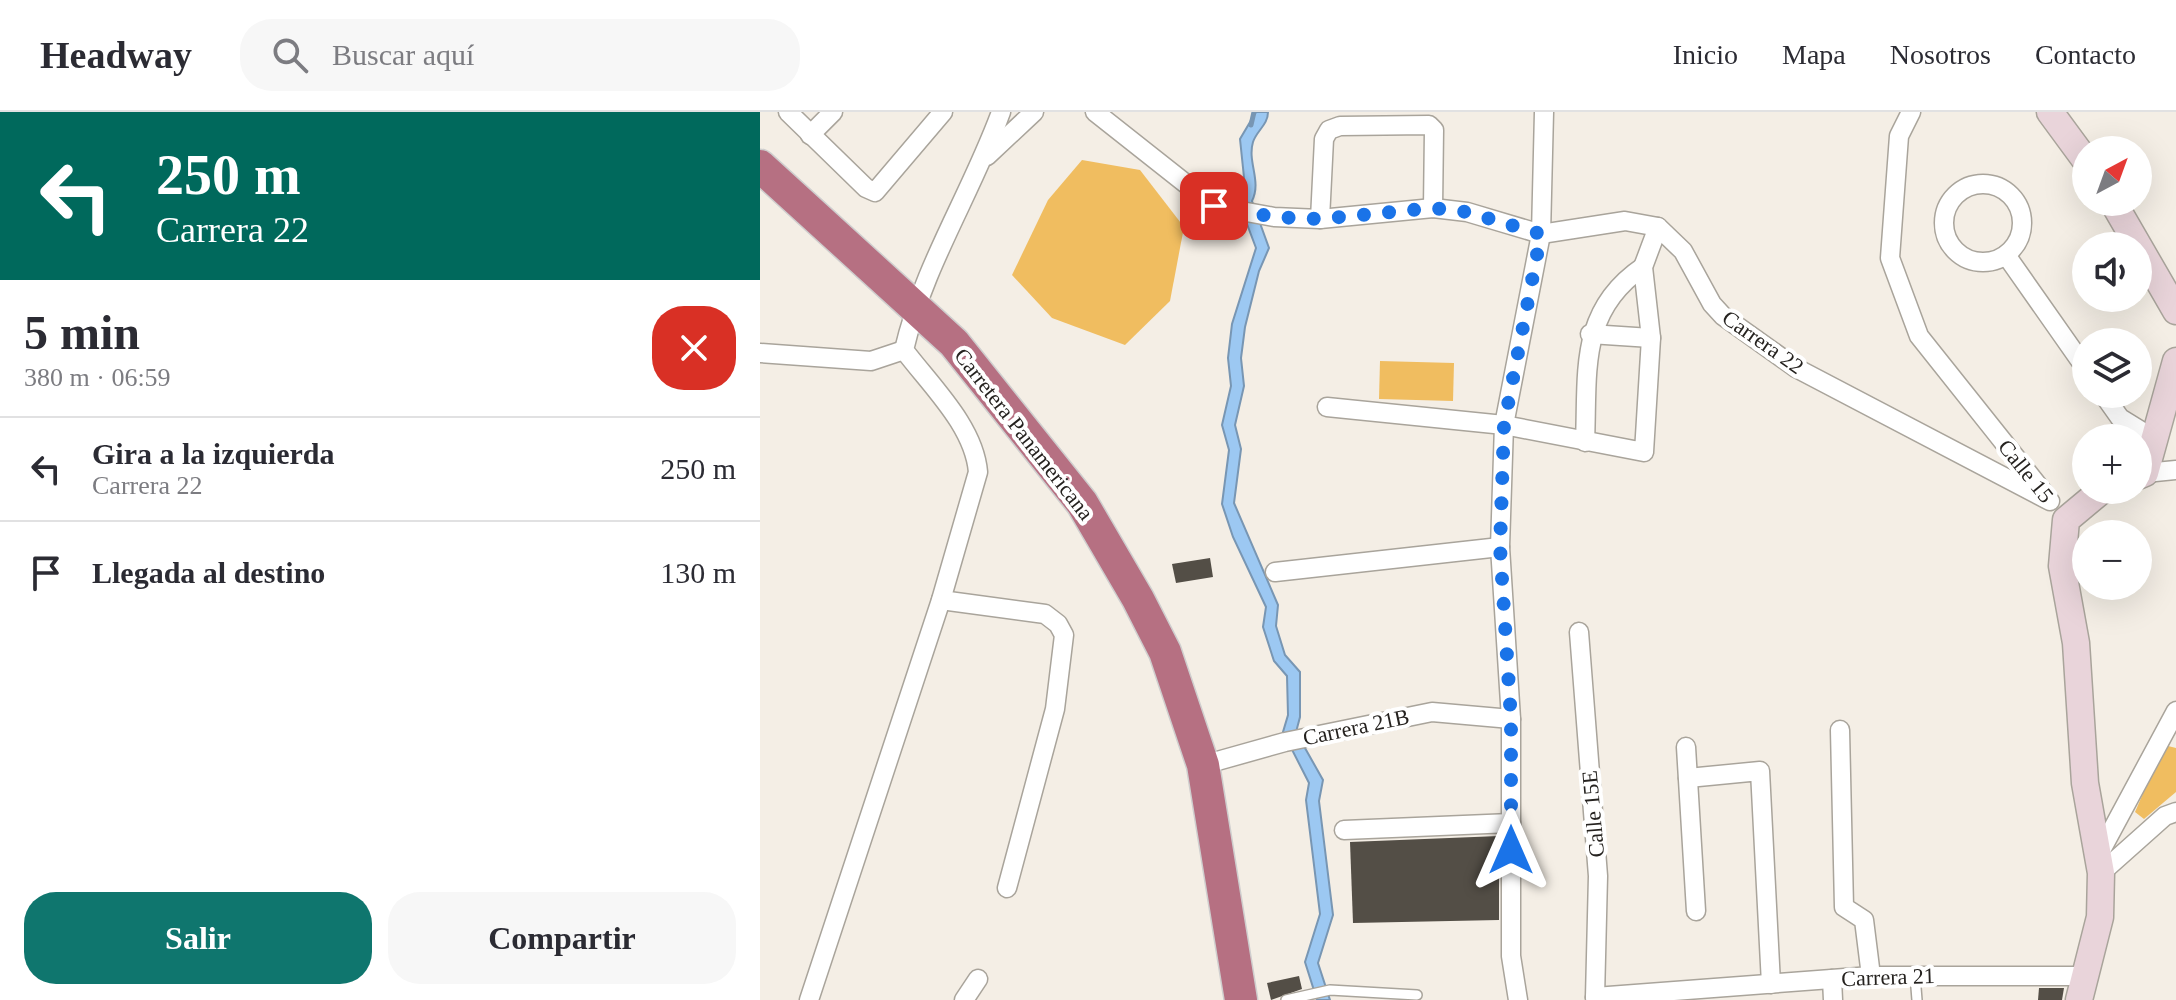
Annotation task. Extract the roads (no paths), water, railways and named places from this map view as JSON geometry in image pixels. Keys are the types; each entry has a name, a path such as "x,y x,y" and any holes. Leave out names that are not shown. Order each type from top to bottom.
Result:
{"highway":[{"name":"Carretera Panamericana","path":"760,166 954,343 1082,503 1165,652 1203,765 1241,1000"}],"street":[{"path":"788,112 866,188 875,192 943,112"},
{"path":"810,135 833,112"},
{"path":"809,1000 941,600 978,472 976,455 964,431 904,350 914,305 984,159 1001,112"},
{"path":"984,159 1036,112"},
{"path":"1095,112 1214,206 1274,217 1320,219 1433,208 1467,212 1541,234 1625,221 1658,227 1643,267 1651,338 1644,452 1504,425 1327,407"},
{"path":"1518,1000 1511,956 1511,719 1500,547 1504,425 1541,234 1544,112"},
{"name":"Calle 15","path":"1911,112 1899,136 1890,258 1919,336 2058,510 2062,566 2076,643 2085,783 2099,864 2100,917 2082,988"},
{"path":"2050,112 2072,142"},
{"path":"1320,219 1324,139 1329,130 1340,126 1429,125 1434,130 1433,208"},
{"path":"1988,185 2014,200 2019,209 2021,229 2013,248 2006,255 1997,260 1977,262 1951,246 1944,217 1952,199 1960,192 1988,185"},
{"path":"2121,216 2176,311"},
{"name":"Carrera 22","path":"1658,227 1683,251 1712,304 1723,316 1796,368 2058,510"},
{"path":"2006,255 2072,349"},
{"path":"1585,442 1590,334 1599,313 1622,281 1643,267"},
{"path":"1590,334 1651,338"},
{"path":"760,353 871,361 904,350"},
{"path":"2152,445 2176,361"},
{"path":"2113,408 2120,418 2154,439"},
{"path":"2152,473 2176,470"},
{"path":"2058,510 2072,504"},
{"path":"1275,572 1500,547"},
{"path":"941,600 1045,614 1058,624 1064,635 1063,668 1055,709 1007,888"},
{"name":"Calle 15E","path":"1579,632 1598,876 1594,998"},
{"path":"2099,864 2176,711"},
{"name":"Carrera 21B","path":"1203,765 1285,742 1432,712 1511,719"},
{"path":"1840,730 1844,907 1864,920 1871,976"},
{"path":"1686,747 1696,911"},
{"path":"1688,778 1760,771 1771,984"},
{"path":"2099,864 2165,816 2176,812"},
{"path":"1344,830 1511,823"},
{"name":"Carrera 21","path":"1594,998 1658,996 1832,979 1915,975 2082,988"},
{"path":"964,1000 978,979"},
{"path":"1832,979 1833,1000"}],"lane":[{"path":"1915,975 1917,1000"},
{"path":"1286,1000 1328,991 1417,995"}],"water":[{"path":"1256,112 1268,112 1253,142 1256,186 1252,201 1269,248 1259,271 1245,327 1241,358 1244,386 1235,425 1241,449 1234,503 1278,605 1276,626 1285,655 1300,672 1300,717 1296,732 1323,780 1319,801 1333,915 1318,963 1330,1000 1317,1000 1305,962 1320,914 1306,800 1309,783 1283,732 1288,715 1287,676 1274,661 1263,627 1266,607 1233,537 1222,504 1229,450 1222,425 1231,386 1228,358 1232,324 1256,248 1238,200 1245,187 1240,139"}],"waterway":[{"path":"1251,125 1254,112"}]}
